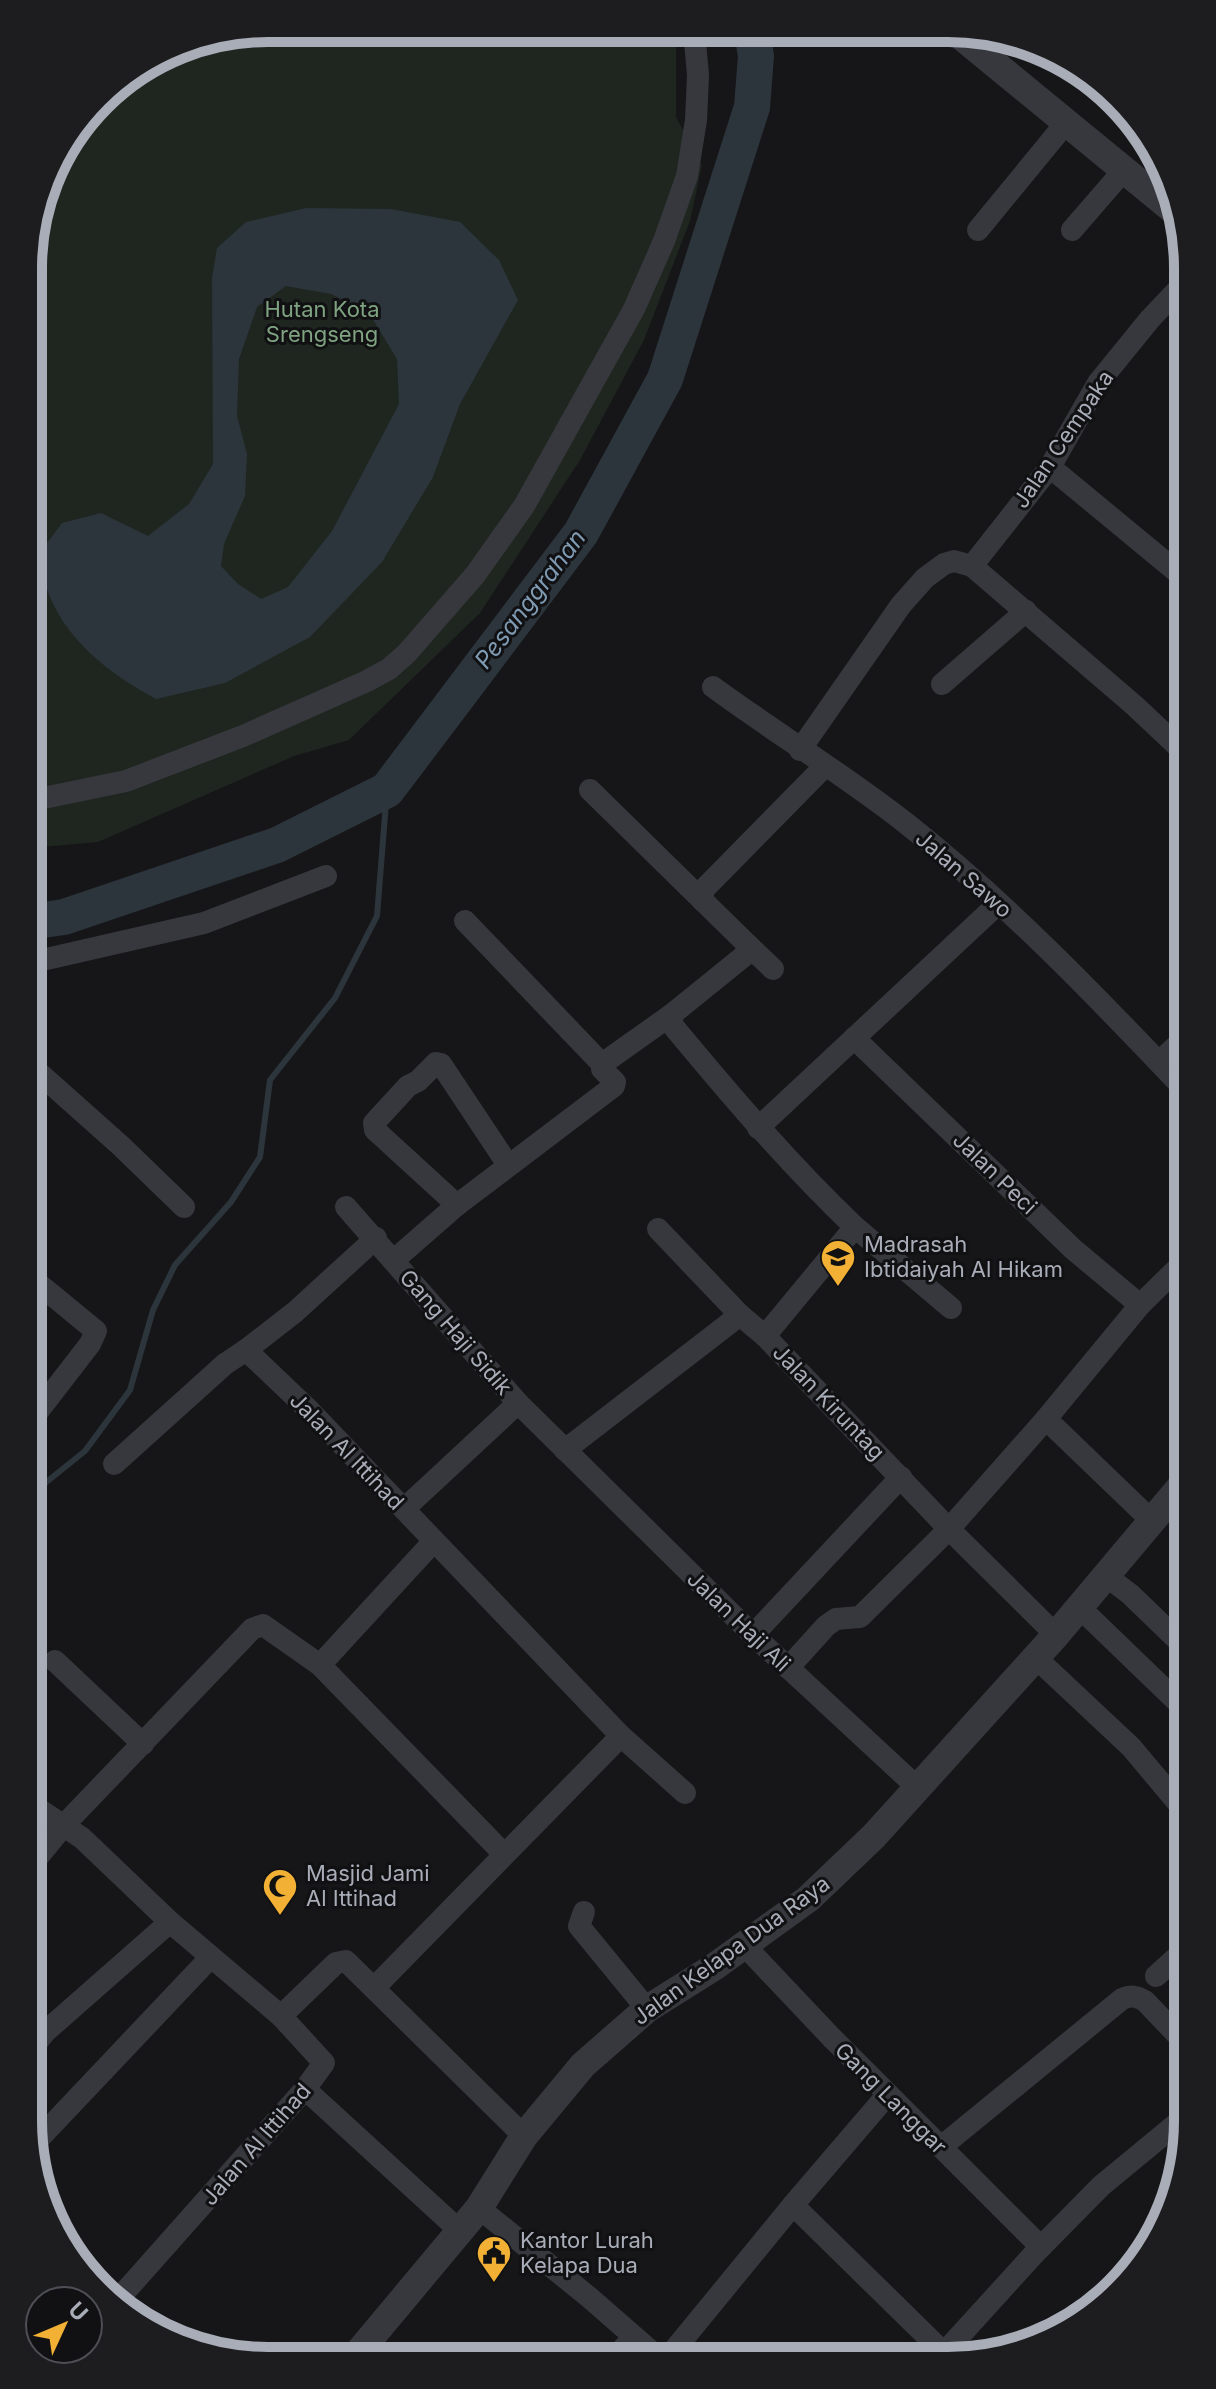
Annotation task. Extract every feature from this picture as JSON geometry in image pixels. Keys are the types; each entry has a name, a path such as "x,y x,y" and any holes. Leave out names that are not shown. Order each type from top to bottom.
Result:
{"street":[{"path":"42,798 126,781 243,736 367,681 389,669 407,653 475,575 524,506 634,309 664,241 687,176 696,120 698,75 695,42"},
{"path":"970,43 1164,203"},
{"path":"978,230 1065,124"},
{"path":"1072,230 1124,170"},
{"name":"Jalan Cempaka","path":"972,566 1050,467 1098,383 1174,294"},
{"path":"1050,467 1174,569"},
{"path":"800,750 893,616 925,578 944,564 954,561 972,566 1174,743"},
{"path":"942,684 1026,611"},
{"name":"Jalan Sawo","path":"713,687 908,824 999,903 1174,1078"},
{"path":"702,900 704,889 825,766"},
{"path":"590,790 773,969"},
{"path":"42,960 204,923 326,876"},
{"path":"758,1128 999,903"},
{"path":"394,1260 457,1205 614,1086 615,1082 602,1069 602,1064 465,921"},
{"path":"602,1064 671,1015 744,956 749,946"},
{"path":"671,1015 673,1026 805,1180 951,1308"},
{"name":"Jalan Peci","path":"854,1038 1073,1249 1140,1305"},
{"path":"1159,1062 1174,1048"},
{"path":"457,1205 375,1130 374,1123 382,1114 408,1086 418,1081 436,1063 441,1064 508,1165"},
{"path":"42,1075 184,1207"},
{"name":"Gang Haji Sidik","path":"346,1207 518,1403"},
{"name":"Jalan Kiruntag","path":"855,1227 765,1336 949,1529 1056,1635"},
{"path":"658,1229 740,1315 765,1336"},
{"path":"114,1464 225,1364 252,1356 376,1238"},
{"path":"788,1668 836,1619 860,1617 949,1529 1046,1419 1140,1305 1174,1272"},
{"path":"42,1287 96,1331 90,1344 42,1406"},
{"path":"565,1450 740,1315"},
{"name":"Jalan Al Ittihad","path":"252,1356 310,1411 621,1736 685,1793"},
{"path":"404,1509 518,1403"},
{"name":"Jalan Haji Ali","path":"518,1403 753,1635 918,1788"},
{"path":"1046,1419 1152,1521"},
{"path":"753,1635 901,1477"},
{"name":"Jalan Kelapa Dua Raya","path":"363,2347 479,2208 524,2136 583,2065 647,2009 808,1899 874,1836 1056,1635 1174,1495"},
{"path":"320,1665 434,1541"},
{"path":"1106,1576 1130,1594 1174,1636"},
{"path":"1079,1607 1174,1699"},
{"path":"42,1852 65,1824 256,1626 263,1625 320,1665 504,1854"},
{"path":"1035,1657 1131,1747 1174,1798"},
{"path":"55,1661 143,1744"},
{"path":"375,1987 621,1736"},
{"name":"Jalan Al Ittihad","path":"42,1810 82,1838 210,1958 281,2016 323,2059 322,2068 305,2089 123,2294"},
{"path":"584,1912 579,1926 647,2009"},
{"path":"42,2036 170,1922"},
{"name":"Gang Langgar","path":"744,1945 1041,2247"},
{"path":"42,2135 210,1958"},
{"path":"281,2016 341,1960 346,1961 524,2136"},
{"path":"1156,1976 1174,1960"},
{"path":"941,2147 1129,1996 1145,2001 1174,2031"},
{"path":"305,2089 460,2231"},
{"path":"675,2347 888,2094"},
{"path":"955,2347 1041,2247 1101,2186 1174,2126"},
{"path":"793,2205 932,2347"},
{"path":"479,2208 647,2347"},
{"path":"624,2347 634,2337"}],"green space":[{"name":"Hutan Kota Srengseng","path":"676,42 676,117 702,165 690,221 644,340 580,460 480,613 349,740 294,756 98,842 42,847 42,268 44,239 54,196 80,143 119,98 155,72 196,54 239,44"}],"shaded area":[{"path":"306,208 391,209 460,222 499,260 518,300 460,404 433,477 382,562 310,637 225,683 156,699 90,654 65,624 46,587 42,550 62,523 101,513 148,536 189,504 213,464 212,278 217,248 246,222","holes":["286,286 331,294 369,313 397,359 399,404 332,531 288,587 261,599 238,584 221,566 224,544 245,496 247,454 237,416 239,359 257,307"]}],"waterway":[{"name":"Pesanggrahan","path":"42,920 64,917 277,845 387,790 581,533 665,379 752,107 756,56 754,42"},
{"path":"42,1486 85,1451 130,1390 153,1310 175,1265 231,1202 260,1157 270,1080 335,998 377,916 387,790"}],"place":[{"name":"Madrasah Ibtidaiyah Al Hikam","path":"838,1288"},
{"name":"Masjid Jami Al Ittihad","path":"280,1917"},
{"name":"Kantor Lurah Kelapa Dua","path":"494,2284"}]}
